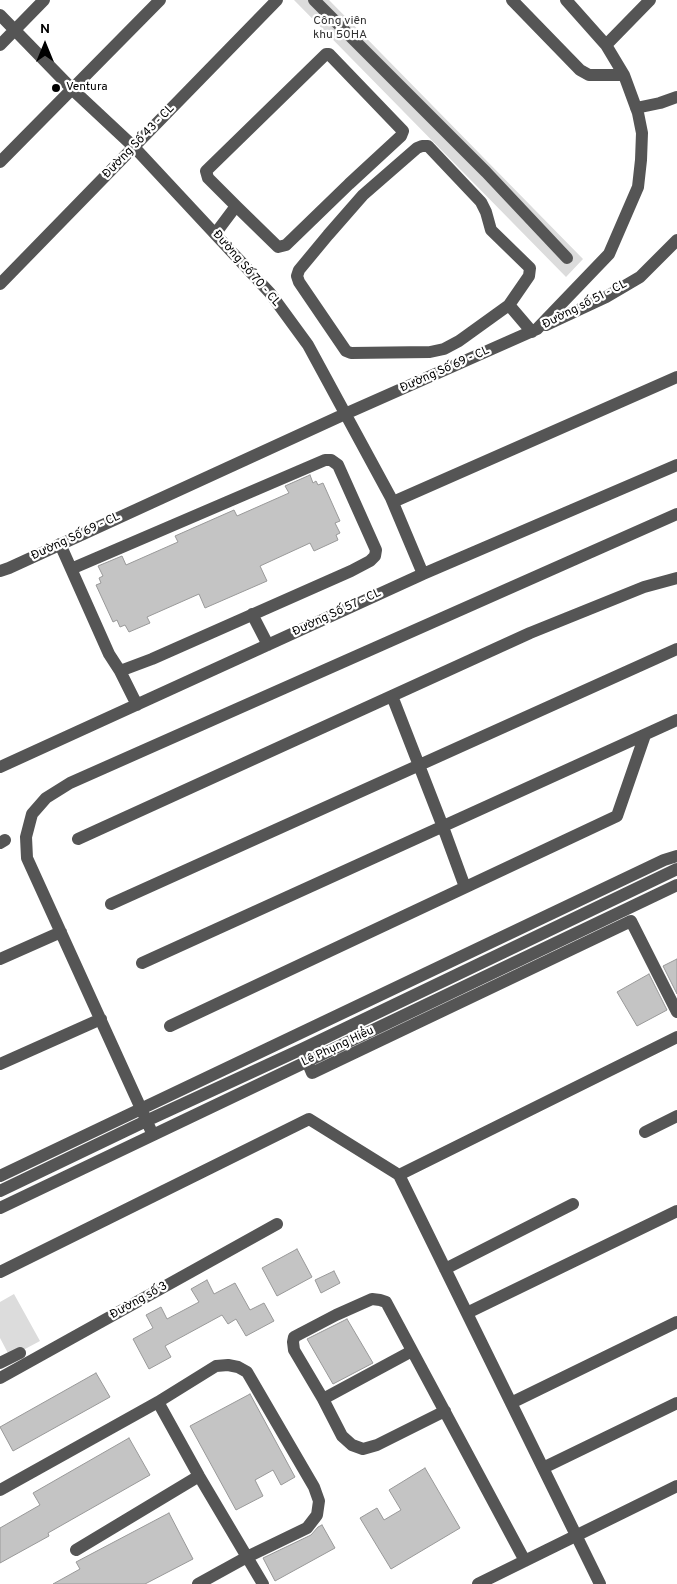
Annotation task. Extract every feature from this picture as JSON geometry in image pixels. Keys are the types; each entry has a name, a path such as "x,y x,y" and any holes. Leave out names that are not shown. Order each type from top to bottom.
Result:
{"street":[{"path":"0,45 44,0"},
{"path":"0,162 160,0"},
{"name":"Đường Số 43 - CL","path":"0,284 277,0"},
{"path":"314,0 486,172 567,258"},
{"path":"512,0 580,70 589,75 624,75"},
{"name":"Đường Số 69 - CL","path":"0,570 9,568 345,414 535,331 609,254 638,187 641,160 642,132 636,108 624,75 606,45 566,0"},
{"path":"606,45 650,0"},
{"name":"Đường Số 70 - CL","path":"0,15 73,90 134,147 270,294 308,345 393,502 423,574"},
{"path":"326,54 329,54 403,131 401,136 286,246 278,247 236,206 208,178 206,171 326,54"},
{"path":"636,108 660,104 677,97"},
{"path":"428,146 481,202 491,230 530,268 529,276 509,305 459,341 444,349 430,352 351,353 346,351 299,282 297,276 299,270 310,256 364,195 417,148 428,146"},
{"path":"215,234 236,206"},
{"name":"Đường số 51 - CL","path":"535,331 606,297 640,277 677,240"},
{"path":"509,305 535,331"},
{"path":"393,502 677,377"},
{"path":"71,569 325,460 331,460 338,465 376,550 375,556 370,561 152,659 120,671"},
{"name":"Đường Số 57 - CL","path":"0,768 423,574 677,465"},
{"path":"153,1135 27,858 26,837 32,814 46,798 70,782 677,514"},
{"path":"60,544 108,654 120,671 137,705"},
{"path":"78,839 530,633 644,588 677,578"},
{"path":"252,614 268,645"},
{"path":"111,904 677,650"},
{"path":"392,696 444,827 465,887"},
{"path":"142,964 677,720"},
{"path":"170,1026 617,816 645,735"},
{"name":"Lê Phụng Hiểu","path":"0,1191 142,1111 295,1032 660,853 677,850"},
{"name":"Lê Phụng Hiểu","path":"295,1032 664,860 677,856"},
{"name":"Lê Phụng Hiểu","path":"0,1168 302,1049 677,869"},
{"name":"Lê Phụng Hiểu","path":"0,1208 677,885"},
{"path":"295,1032 312,1073 631,920 677,1012"},
{"path":"0,959 61,932"},
{"path":"0,1064 100,1019"},
{"path":"399,1175 677,1036"},
{"name":"Lê Phụng Hiểu","path":"0,1176 142,1111"},
{"path":"644,1132 677,1116"},
{"path":"0,1272 309,1120 399,1175 600,1584"},
{"path":"445,1268 573,1204"},
{"path":"467,1313 677,1211"},
{"name":"Đường số 3","path":"0,1378 278,1224"},
{"path":"445,1411 378,1445 364,1449 352,1445 342,1436 294,1350 294,1337 372,1299 386,1302 412,1351 445,1411 526,1561"},
{"path":"511,1403 677,1322"},
{"path":"323,1399 412,1351"},
{"path":"0,1363 20,1353"},
{"path":"0,1490 158,1402 216,1366 228,1365 238,1367 247,1372 314,1487 319,1501 317,1515 307,1528 247,1557 198,1584"},
{"path":"158,1402 263,1584"},
{"path":"543,1468 677,1403"},
{"path":"76,1550 199,1476"},
{"path":"478,1584 677,1486"}],"green space":[{"name":"Công viên khu 50HA","path":"294,0 329,0 583,259 566,277"},
{"path":"14,1294 40,1341 10,1357 0,1338 0,1302"}],"building":[{"path":"310,475 313,483 316,481 318,485 323,483 340,521 335,523 340,533 336,535 338,540 314,551 310,543 260,566 267,581 205,608 199,594 147,617 150,623 129,632 125,625 120,627 117,620 113,622 96,585 101,583 99,578 103,576 98,566 122,556 126,565 178,542 175,536 234,510 237,516 289,493 285,486"},
{"path":"677,959 677,994 663,966"},
{"path":"649,974 667,1010 637,1026 617,992"},
{"path":"297,1249 312,1277 277,1296 262,1268"},
{"path":"334,1271 340,1283 321,1293 315,1280"},
{"path":"207,1280 214,1294 235,1283 250,1310 264,1303 274,1321 246,1336 236,1319 228,1324 222,1315 165,1346 171,1357 149,1369 133,1339 153,1328 146,1315 161,1307 167,1319 199,1302 191,1289"},
{"path":"347,1319 373,1363 333,1384 307,1339"},
{"path":"96,1373 110,1397 13,1451 0,1427"},
{"path":"250,1394 295,1477 281,1485 273,1470 255,1480 263,1496 236,1510 190,1426"},
{"path":"129,1438 150,1475 48,1533 49,1536 0,1563 0,1528 40,1505 33,1493"},
{"path":"425,1468 460,1528 391,1569 360,1518 377,1508 384,1520 401,1510 389,1490"},
{"path":"169,1513 193,1559 145,1584 53,1584 80,1569 76,1562"},
{"path":"322,1525 335,1548 275,1581 263,1558 311,1535"}],"place":[{"name":"Ventura","path":"56,88"}]}
